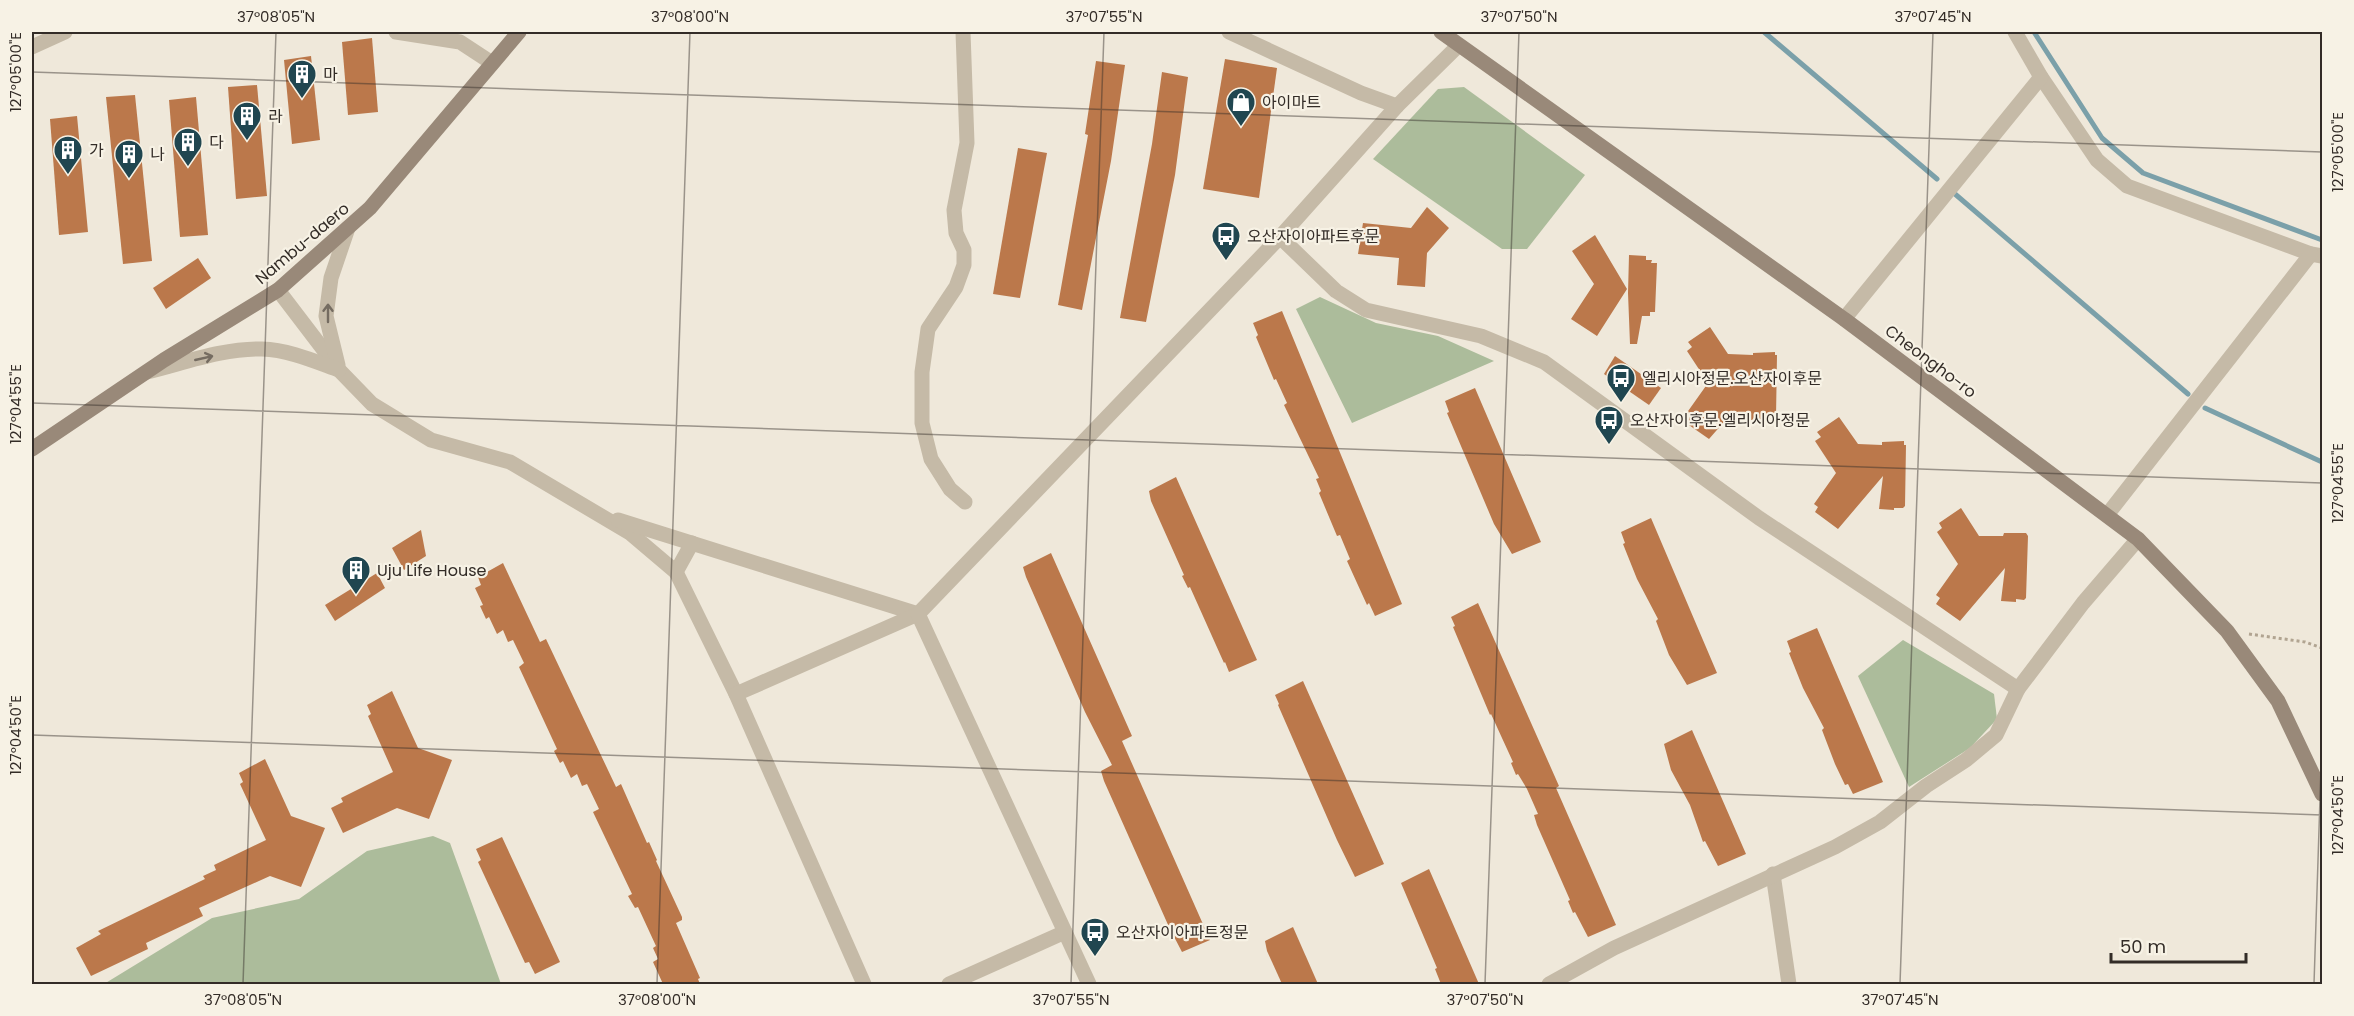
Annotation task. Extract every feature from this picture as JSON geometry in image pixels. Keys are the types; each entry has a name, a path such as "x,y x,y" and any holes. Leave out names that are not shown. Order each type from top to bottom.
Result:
{"street":[{"path":"32,47 65,32"},
{"path":"396,32 460,42 492,63"},
{"name":"Nambu-daero","path":"32,449 147,372 278,290 370,208 519,32"},
{"path":"963,32 967,143 954,210 956,233 964,250 964,265 956,287 928,329 922,372 922,423 931,459 950,489 965,502"},
{"path":"1229,32 1361,93 1398,106"},
{"name":"Cheongho-ro","path":"1441,32 1844,319 2138,539 2226,631 2278,701 2322,794"},
{"path":"2015,32 2041,77 2097,160 2127,186 2317,255 2107,514"},
{"path":"736,694 918,614 1280,237 1398,106 1458,46"},
{"path":"1844,319 2041,77"},
{"path":"339,370 326,316 331,278 348,228"},
{"path":"1280,237 1336,291 1366,310 1481,336 1544,362 1759,518 2018,689"},
{"path":"278,290 339,370 372,404 431,440 510,462 630,533 676,572 736,694 864,984"},
{"path":"147,372 234,351 263,349 296,355 339,370"},
{"path":"595,512 918,614 1089,984"},
{"path":"1549,984 1614,948 1834,847 1880,822 1926,786 1966,760 1996,735 2018,689 2084,603 2138,539"},
{"path":"676,572 692,543"},
{"path":"1773,874 1789,984"},
{"path":"949,984 1065,932"}],"path":[{"path":"2226,631 2306,642 2322,648"}],"green space":[{"path":"1464,87 1585,175 1527,249 1502,249 1373,159 1438,89"},
{"path":"1320,297 1376,323 1438,336 1494,361 1352,423 1296,309"},
{"path":"1903,640 1994,694 1997,719 1970,748 1909,787 1858,676"},
{"path":"433,836 450,843 501,984 104,984 212,918 299,899 367,851"}],"building":[{"path":"372,38 378,112 348,115 342,42"},
{"name":"마","path":"311,56 320,140 292,144 284,60"},
{"name":"아이마트","path":"1225,59 1277,68 1259,198 1203,189"},
{"path":"1096,61 1125,65 1111,161 1082,310 1058,305 1088,135 1085,134"},
{"path":"1162,72 1188,77 1175,175 1146,322 1120,318 1152,144"},
{"name":"라","path":"257,85 267,196 236,199 228,87"},
{"name":"나","path":"135,95 152,261 123,264 106,97"},
{"name":"다","path":"196,97 208,235 180,237 169,100"},
{"name":"가","path":"77,116 88,232 59,235 50,119"},
{"path":"1018,148 1047,153 1020,298 993,294"},
{"path":"1427,207 1449,228 1427,253 1425,287 1397,285 1399,258 1358,254 1363,223 1411,228"},
{"path":"1595,235 1627,289 1597,336 1571,319 1594,284 1572,251"},
{"path":"1629,255 1646,256 1646,260 1657,263 1655,312 1650,312 1650,316 1642,316 1637,344 1630,344"},
{"path":"198,258 211,278 166,309 153,288"},
{"path":"1282,311 1402,604 1375,616 1369,603 1367,605 1347,561 1350,559 1340,535 1337,536 1319,493 1321,491 1316,479 1319,478 1284,405 1287,403 1276,379 1274,380 1256,337 1258,335 1253,323"},
{"path":"1710,327 1728,354 1753,355 1753,353 1775,352 1777,355 1776,417 1774,419 1751,420 1751,415 1730,415 1709,439 1686,423 1690,417 1686,414 1708,383 1687,351 1692,347 1688,342"},
{"path":"1615,356 1661,388 1649,405 1604,374"},
{"path":"1475,388 1541,542 1512,554 1494,524 1447,413 1449,412 1445,401"},
{"path":"1839,417 1858,444 1882,445 1882,442 1904,441 1906,445 1905,506 1894,508 1894,510 1879,509 1883,476 1838,529 1815,512 1818,507 1814,504 1836,473 1815,441 1821,437 1817,432"},
{"path":"1176,477 1257,660 1229,672 1190,587 1188,588 1182,576 1184,575 1151,501 1149,491"},
{"path":"1961,508 1979,536 2026,533 2028,536 2026,598 2016,599 2016,602 2001,601 2005,568 1960,621 1936,604 1940,598 1936,595 1958,564 1937,532 1942,528 1939,523"},
{"path":"1651,518 1717,673 1687,685 1669,655 1656,621 1658,619 1637,579 1623,544 1625,543 1621,532"},
{"path":"421,530 426,556 404,570 392,548"},
{"path":"1051,553 1132,736 1122,741 1210,940 1182,952 1104,781 1101,771 1112,765 1085,712 1026,577 1023,567"},
{"path":"503,563 540,642 546,639 616,787 621,784 647,843 649,842 682,917 682,920 676,923 700,978 698,979 700,984 663,984 653,962 658,959 653,948 656,946 638,907 635,908 628,896 632,894 593,812 599,809 587,784 582,786 577,774 571,778 563,761 560,763 554,751 557,749 519,667 524,663 513,640 508,642 503,630 497,634 489,617 486,619 480,606 483,605 475,588 481,585 478,577"},
{"name":"Uju Life House","path":"377,573 385,588 335,621 325,605"},
{"path":"1478,603 1559,786 1556,788 1616,925 1588,937 1575,912 1573,913 1568,901 1570,900 1537,825 1534,815 1538,814 1527,789 1518,774 1516,775 1511,763 1513,762 1490,715 1453,627 1455,626 1451,617"},
{"path":"1817,628 1883,782 1853,794 1848,784 1845,785 1835,764 1822,730 1824,728 1803,688 1789,653 1791,652 1787,641"},
{"path":"1303,681 1384,864 1355,877 1275,695"},
{"path":"392,691 418,748 452,760 429,819 397,808 343,833 331,808 343,802 341,798 393,772 368,716 371,714 367,705"},
{"path":"1692,730 1746,854 1718,866 1705,841 1703,842 1690,805 1671,770 1664,744"},
{"path":"265,759 291,816 325,828 301,887 270,876 199,908 203,916 146,943 148,949 91,976 76,948 101,934 98,931 205,879 203,876 216,870 214,865 266,840 240,784 243,782 239,773"},
{"path":"502,837 560,962 535,974 529,962 525,963 478,862 481,860 476,849"},
{"path":"1429,869 1479,984 1441,984 1435,969 1437,968 1401,883"},
{"path":"1293,927 1318,984 1282,984 1267,951 1265,941"}],"waterway":[{"path":"1764,32 1937,179"},
{"path":"2034,32 2102,138 2143,173 2322,240"},
{"path":"1955,194 2188,394"},
{"path":"2205,408 2322,462"}],"place":[{"name":"마","path":"302,100"},
{"name":"아이마트","path":"1241,128"},
{"name":"라","path":"247,142"},
{"name":"다","path":"188,168"},
{"name":"가","path":"68,176"},
{"name":"나","path":"129,180"},
{"name":"오산자이아파트후문","path":"1226,262"},
{"name":"엘리시아정문.오산자이후문","path":"1621,404"},
{"name":"오산자이후문.엘리시아정문","path":"1609,446"},
{"name":"Uju Life House","path":"356,596"},
{"name":"오산자이아파트정문","path":"1095,958"}]}
